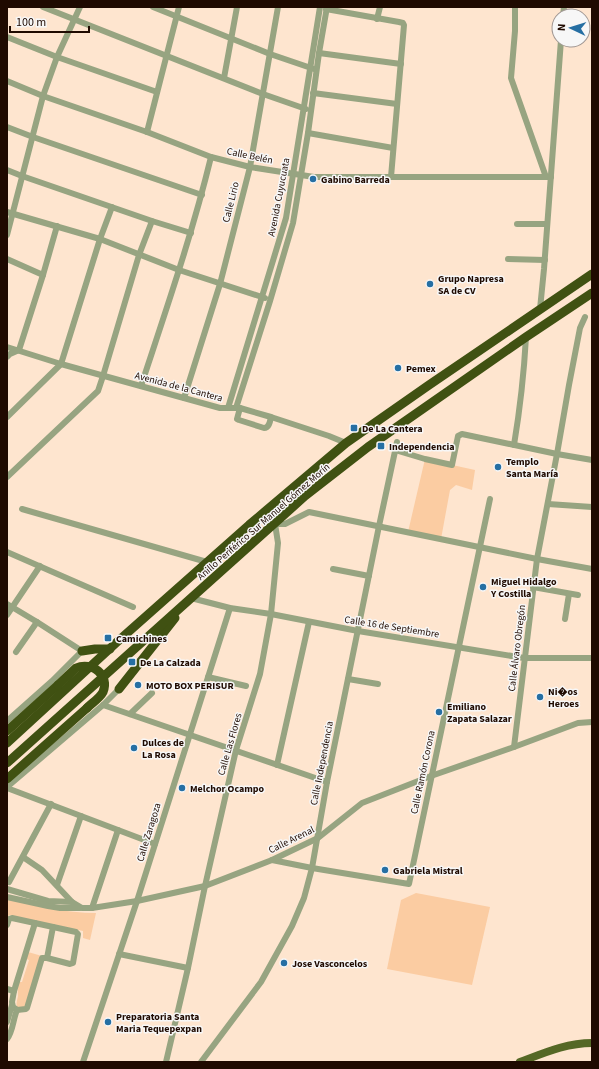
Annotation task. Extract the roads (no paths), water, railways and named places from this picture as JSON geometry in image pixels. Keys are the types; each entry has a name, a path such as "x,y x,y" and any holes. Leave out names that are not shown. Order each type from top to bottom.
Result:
{"highway":[{"name":"Anillo Periférico Sur Manuel Gómez Morín","path":"7,742 207,562 346,443 592,274"},
{"name":"Anillo Periférico Sur Manuel Gómez Morín","path":"7,764 305,496 368,447 592,293"},
{"path":"119,689 191,598"},
{"path":"82,651 110,648"},
{"path":"7,732 76,668 88,666 97,670 103,677 104,690 101,696 7,779"}],"main road":[{"path":"520,1062 558,1047 592,1042"}],"street":[{"path":"43,7 307,110"},
{"path":"7,234 10,213 33,137 43,96 57,57 80,7"},
{"path":"153,7 270,54 313,69"},
{"path":"147,132 179,7"},
{"path":"224,78 236,7"},
{"name":"Calle Lirio","path":"184,398 220,284 250,167 278,7"},
{"name":"Avenida Cuyucuata","path":"238,408 293,223 297,175 313,69 320,7"},
{"path":"377,18 380,7"},
{"path":"515,7 515,30 511,78 548,177"},
{"path":"327,8 403,23 404,26 391,177"},
{"name":"Avenida Cuyucuata","path":"228,408 286,218 308,133 307,110 313,93 313,69 319,53 327,8"},
{"path":"317,23 324,24"},
{"path":"7,37 57,57 157,92"},
{"path":"540,309 545,260 548,177 560,48"},
{"path":"319,53 401,64"},
{"name":"Calle Belén","path":"7,81 43,96 147,132 211,157 250,167 314,177 548,177"},
{"path":"313,93 397,104"},
{"path":"7,126 33,137 202,196"},
{"path":"308,133 393,148"},
{"path":"141,386 191,234 211,157"},
{"path":"7,170 152,222 191,234"},
{"path":"7,417 61,364 100,239 112,207"},
{"path":"10,213 100,239 179,270 263,297 270,301"},
{"path":"7,477 98,390 139,255 152,222"},
{"path":"516,224 547,224"},
{"path":"7,356 19,350 57,226"},
{"path":"7,259 43,275"},
{"path":"508,259 545,260"},
{"name":"Calle Álvaro Obregón","path":"514,747 537,559 570,378 580,328 584,317"},
{"path":"514,445 520,410 526,337"},
{"name":"Avenida de la Cantera","path":"7,347 61,364 220,408 238,408 271,417 346,443"},
{"path":"238,408 237,419 264,428 268,426 271,417"},
{"path":"396,450 425,459 452,464 458,436 462,434 592,460"},
{"name":"Calle Independencia","path":"201,1062 261,982 292,926 304,898 312,868 327,782 397,442"},
{"name":"Calle Ramón Corona","path":"312,868 409,884 490,499"},
{"path":"548,504 592,508"},
{"path":"22,510 207,562"},
{"path":"275,524 285,524 310,512 592,569"},
{"name":"Calle Las Flores","path":"166,1062 236,750 260,674 271,614 278,543 275,524"},
{"path":"7,552 133,606"},
{"path":"7,615 10,605 40,566"},
{"path":"333,569 369,576"},
{"path":"533,587 578,596"},
{"path":"565,619 569,594"},
{"name":"Calle 16 de Septiembre","path":"191,598 230,608 271,614 358,631 524,658 592,658"},
{"path":"7,722 82,651 10,605"},
{"name":"Calle Zaragoza","path":"83,1062 137,901 230,608"},
{"path":"16,652 36,622"},
{"path":"277,765 309,622"},
{"path":"208,677 246,686"},
{"path":"348,679 378,684"},
{"path":"119,689 103,705 7,787 155,844"},
{"path":"130,714 152,693"},
{"path":"103,705 327,782"},
{"name":"Calle Arenal","path":"7,897 60,908 92,908 137,901 205,886 272,860 318,838 362,803 431,776 578,723 592,722"},
{"path":"51,804 8,885 48,901 72,902"},
{"path":"57,886 81,816"},
{"path":"92,908 118,830"},
{"path":"23,857 42,870 72,902 82,908"},
{"path":"272,860 312,868"},
{"path":"7,924 11,918 78,933 73,963 70,964 43,958 27,1008 24,1010 17,1010 12,1005"},
{"path":"7,1022 14,991 35,923"},
{"path":"47,958 53,927"},
{"path":"119,954 188,968"},
{"path":"7,989 14,991"},
{"path":"7,1039 17,1010"}],"place":[{"name":"Gabino Barreda","path":"313,179"},
{"name":"Grupo Napresa SA de CV","path":"430,284"},
{"name":"Pemex","path":"398,368"},
{"name":"De La Cantera","path":"354,428"},
{"name":"Independencia","path":"381,446"},
{"name":"Templo Santa María","path":"498,467"},
{"name":"Miguel Hidalgo Y Costilla","path":"483,587"},
{"name":"Camichines","path":"108,638"},
{"name":"De La Calzada","path":"132,662"},
{"name":"MOTO BOX PERISUR","path":"138,685"},
{"name":"Ni�os Heroes","path":"540,697"},
{"name":"Emiliano Zapata Salazar","path":"439,712"},
{"name":"Dulces de La Rosa","path":"134,748"},
{"name":"Melchor Ocampo","path":"182,788"},
{"name":"Gabriela Mistral","path":"385,870"},
{"name":"Jose Vasconcelos","path":"284,963"},
{"name":"Preparatoria Santa Maria Tequepexpan","path":"108,1022"}]}
